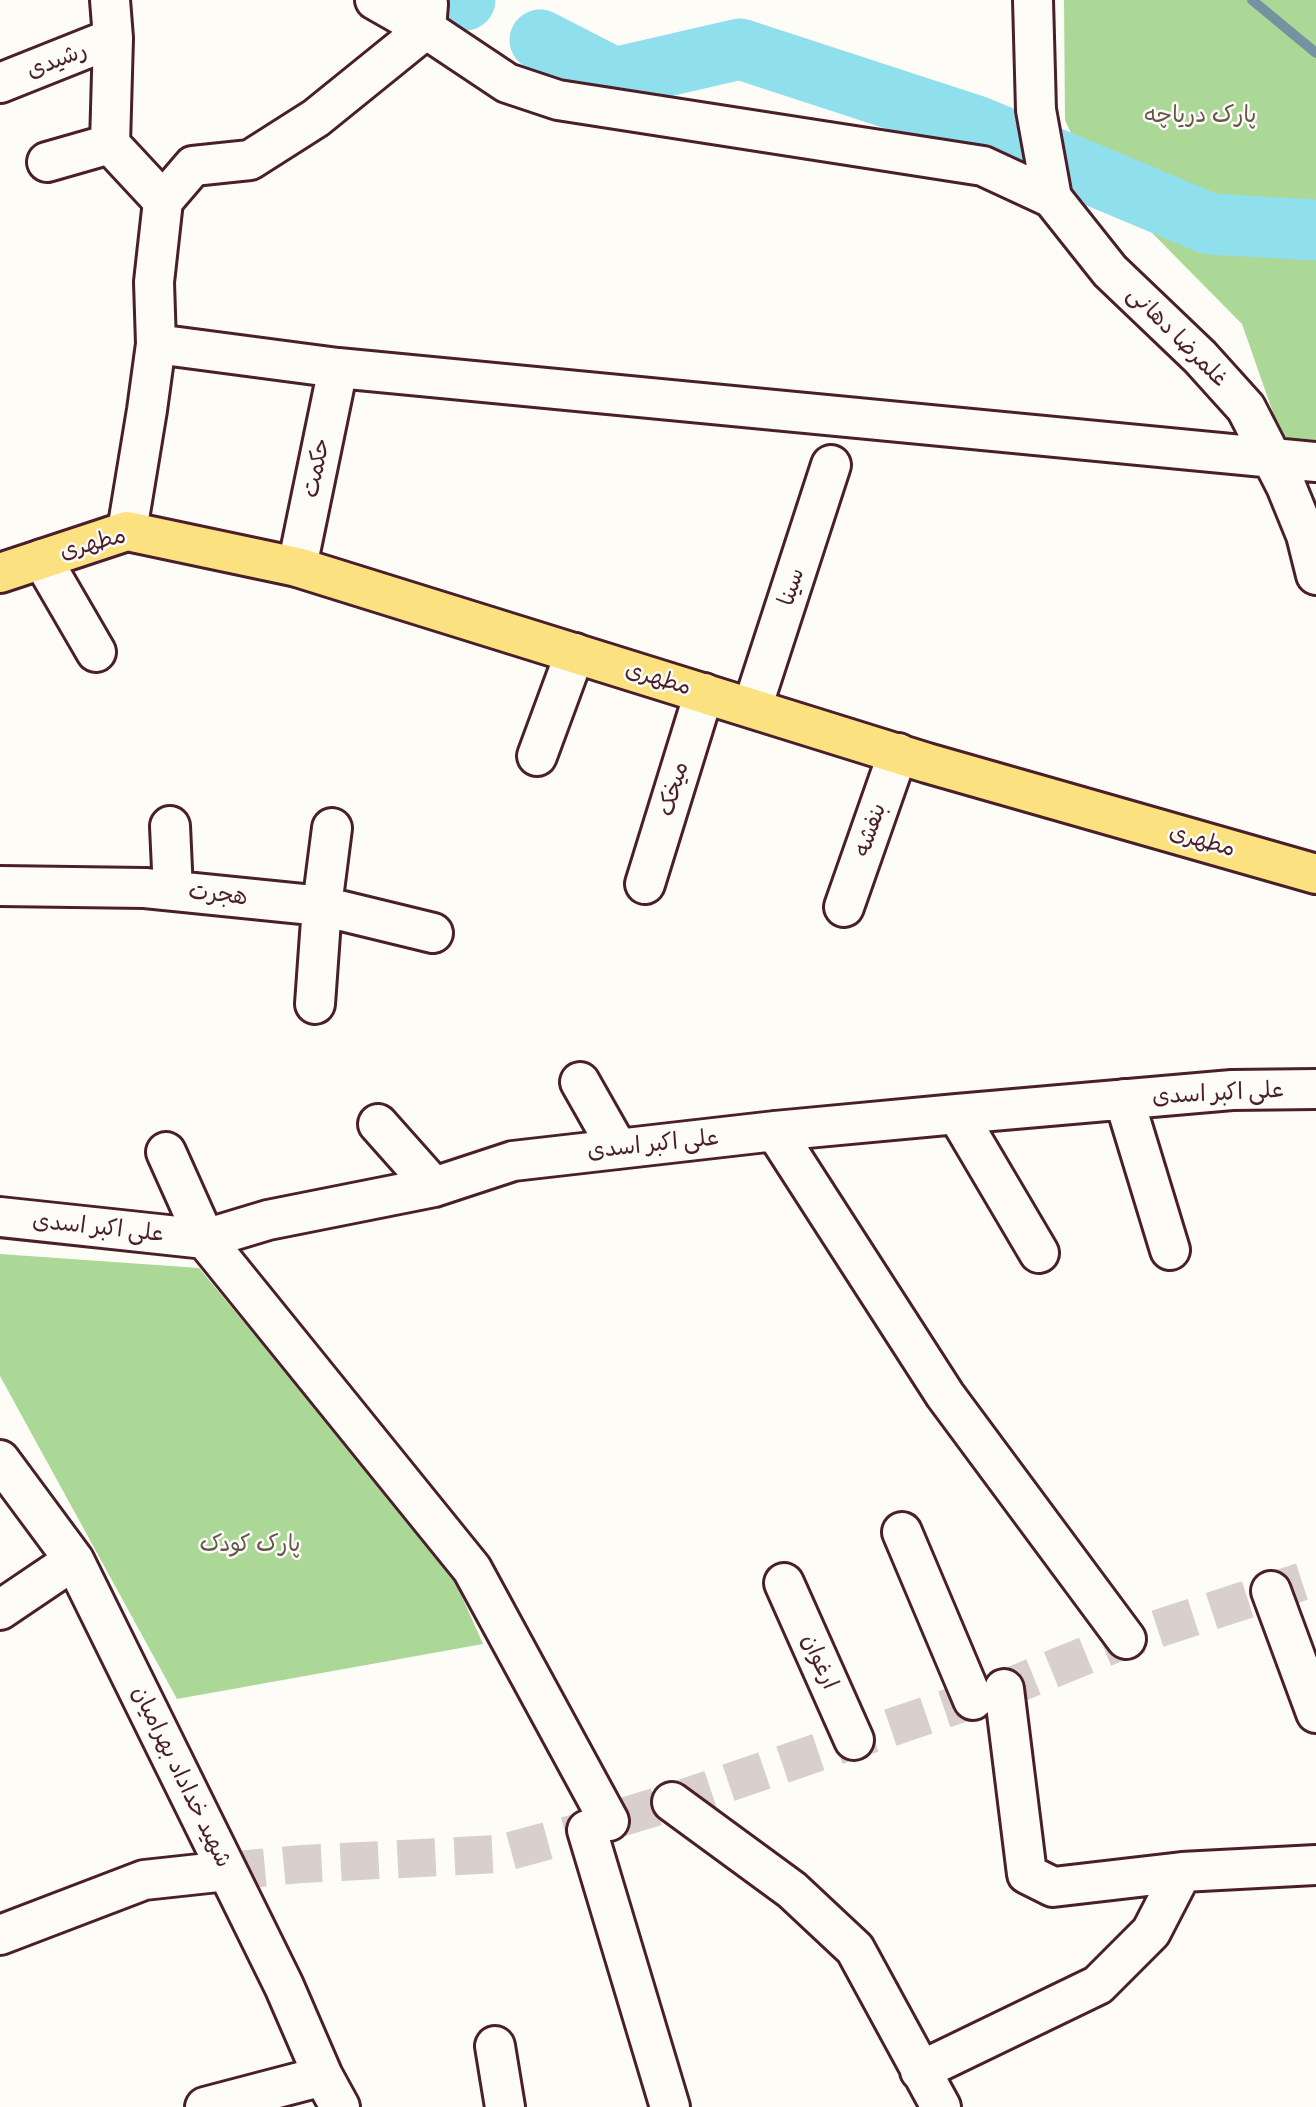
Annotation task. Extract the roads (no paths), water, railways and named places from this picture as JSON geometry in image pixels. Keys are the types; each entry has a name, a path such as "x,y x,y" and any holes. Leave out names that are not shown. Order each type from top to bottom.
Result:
{"main road":[{"name":"مطهری","path":"0,573 127,531 297,567 898,753 1316,874"}],"street":[{"path":"110,0 113,38 110,144 163,201"},
{"path":"375,0 427,19 507,83 558,100 983,166 1052,196"},
{"path":"1033,0 1036,110 1052,196"},
{"path":"127,531 156,344 154,282 163,201 193,166 250,160 316,118 427,19"},
{"name":"رشیدی","path":"0,83 113,38"},
{"path":"47,162 110,144"},
{"name":"غلمرضا دهانی","path":"1052,196 1110,271 1200,357 1246,408 1292,476 1316,575"},
{"path":"156,344 338,368 1292,476 1316,462"},
{"name":"حکمت","path":"297,567 338,368"},
{"name":"سینا","path":"752,708 831,465"},
{"path":"42,559 96,652"},
{"path":"537,756 575,653"},
{"name":"میخک","path":"645,884 704,693"},
{"name":"بنفشه","path":"844,907 898,753"},
{"path":"170,826 173,891"},
{"path":"315,1004 322,906 332,828"},
{"name":"هجرت","path":"0,886 145,888 322,906 433,933"},
{"path":"580,1082 618,1149"},
{"name":"علی اکبر اسدی","path":"0,1217 205,1240 268,1220 433,1187 513,1161 775,1131 957,1114 1232,1090 1316,1089"},
{"path":"1124,1100 1170,1250"},
{"path":"957,1114 1039,1253"},
{"path":"378,1124 433,1187"},
{"path":"775,1131 945,1395 1126,1639"},
{"path":"166,1152 205,1240 472,1569 598,1825 670,2107"},
{"name":"شهید خداداد بهرامیان","path":"0,1460 74,1560 284,1986 332,2091"},
{"path":"902,1532 989,1694 1027,1874 1053,1887 1182,1872 1316,1865"},
{"path":"0,1610 74,1560"},
{"name":"ارغوان","path":"784,1583 854,1740"},
{"path":"1271,1591 1316,1713"},
{"path":"672,1802 792,1890 855,1949 941,2107"},
{"path":"0,1935 144,1880 227,1871"},
{"path":"920,2071 1098,1985 1151,1932 1182,1872"},
{"path":"495,2046 505,2107"},
{"path":"205,2107 332,2091"}],"waterway":[{"path":"1252,0 1316,53"},
{"path":"540,40 614,78 740,49 976,126 1210,224 1316,230"}],"tunnel":[{"path":"227,1871 302,1864 499,1854 587,1830 672,1802 1004,1689 1126,1639 1316,1577"}],"park label":[{"name":"پارک دریاچه","path":"1200,116"},
{"name":"پارک کودک","path":"250,1545"}]}
